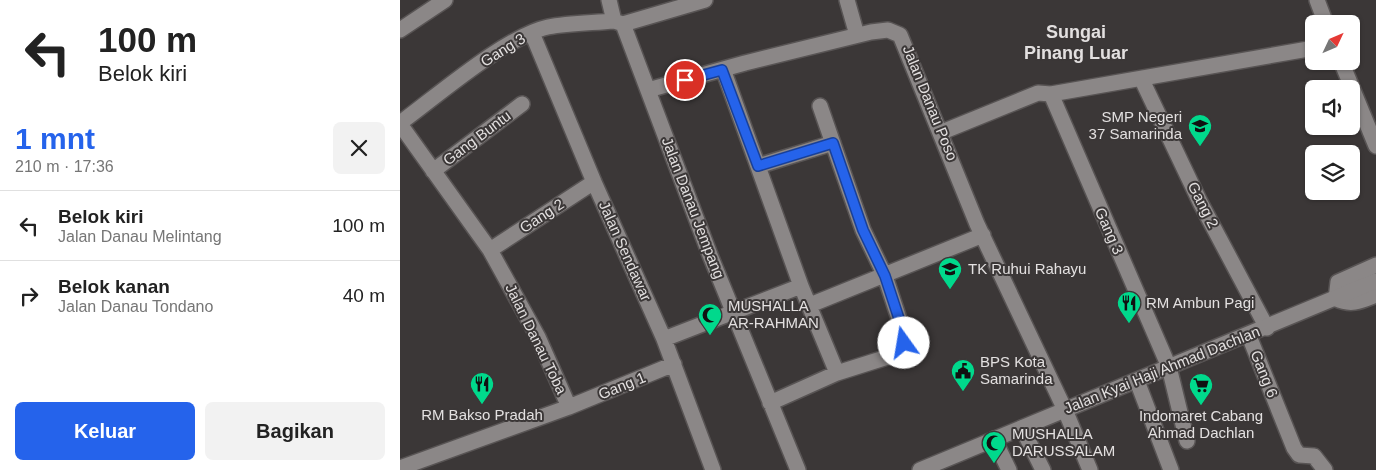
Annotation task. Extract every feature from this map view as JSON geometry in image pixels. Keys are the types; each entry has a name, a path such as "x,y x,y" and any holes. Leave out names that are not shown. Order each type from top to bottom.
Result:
{"street":[{"path":"400,30 445,0"},
{"name":"Jalan Danau Jempang","path":"609,0 648,90 733,310 798,470"},
{"path":"618,22 674,5 705,0"},
{"path":"847,0 857,35"},
{"path":"1317,0 1323,15"},
{"name":"Gang 3","path":"400,124 504,47 532,33 548,27 618,22"},
{"name":"Jalan Danau Poso","path":"648,90 857,35 888,30 900,35 942,132 983,235 1065,410"},
{"name":"Jalan Sendawar","path":"532,33 594,182 664,339 714,470"},
{"path":"942,132 1014,101 1038,93 1052,94 1142,80 1305,50"},
{"path":"722,70 801,286 837,373"},
{"path":"1345,70 1376,146"},
{"name":"Gang 2","path":"1142,80 1200,202 1266,328"},
{"name":"Gang 3","path":"1052,94 1169,367 1187,440"},
{"name":"Gang Buntu","path":"433,171 522,104"},
{"path":"770,403 837,373 897,354 902,350 905,337 885,276 863,230 820,106"},
{"name":"Jalan Danau Toba","path":"400,124 490,250 538,337 569,407 400,468"},
{"path":"758,166 833,143"},
{"name":"Gang 2","path":"490,250 594,182"},
{"path":"810,306 983,235"},
{"path":"1376,265 1338,282 1336,299 1345,303 1356,304 1376,295"},
{"name":"Jalan Kyai Haji Ahmad Dachlan","path":"920,470 1249,336 1376,281"},
{"path":"664,339 733,310 801,286"},
{"name":"Gang 6","path":"1249,336 1280,412 1280,417 1298,454 1312,455 1325,470"},
{"name":"Gang 1","path":"569,407 674,364"},
{"path":"1137,381 1171,470"},
{"path":"1065,410 1090,470"},
{"path":"1022,428 1043,470"},
{"path":"994,439 1009,470"}],"place":[{"name":"SMP Negeri 37 Samarinda","path":"1200,147"},
{"name":"TK Ruhui Rahayu","path":"950,290"},
{"name":"RM Ambun Pagi","path":"1129,324"},
{"name":"MUSHALLA AR-RAHMAN","path":"710,336"},
{"name":"BPS Kota Samarinda","path":"963,392"},
{"name":"RM Bakso Pradah","path":"482,405"},
{"name":"Indomaret Cabang Ahmad Dachlan","path":"1201,406"},
{"name":"MUSHALLA DARUSSALAM","path":"994,464"}],"district":[{"name":"Sungai Pinang Luar","path":"1076,42"}],"route":[{"path":"685,80 722,70 758,166 833,143 863,230 885,276 905,337 904,343"}]}
